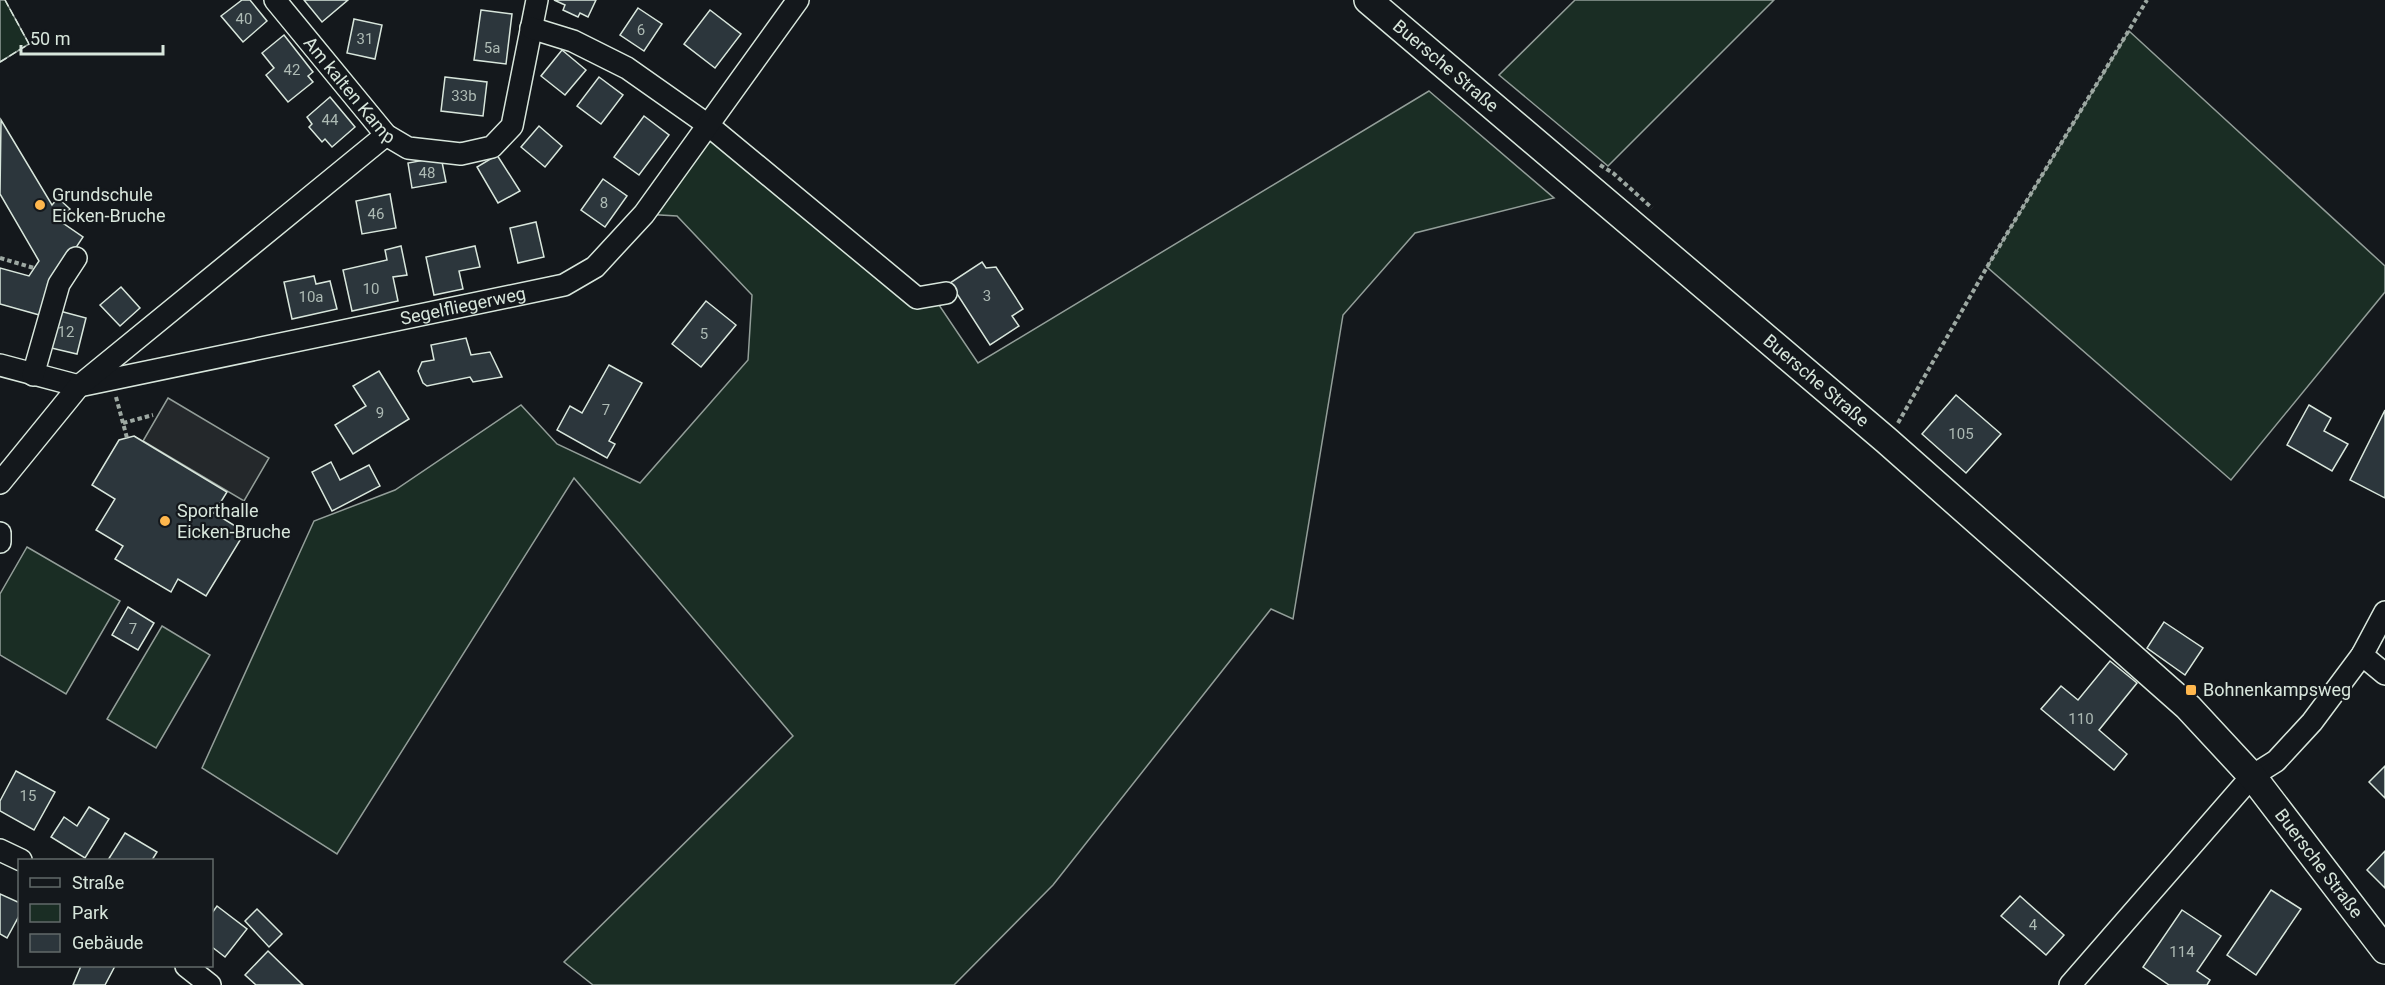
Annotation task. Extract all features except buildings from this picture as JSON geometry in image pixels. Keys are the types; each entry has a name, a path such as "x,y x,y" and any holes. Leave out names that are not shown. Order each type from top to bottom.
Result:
{"main road":[{"name":"Buersche Straße","path":"1368,0 1886,440 2188,707 2252,777 2385,950"}],"street":[{"name":"Am kalten Kamp","path":"275,0 386,135 408,148 461,154 492,147 512,126 537,0"},
{"name":"Segelfliegerweg","path":"0,365 79,386 564,285 595,267 636,222 798,0"},
{"path":"531,28 573,41 627,68 708,125 917,298 946,293"},
{"path":"0,483 79,386 386,135"},
{"path":"33,375 59,284 76,258"},
{"path":"0,533 0,542"},
{"path":"2070,985 2252,777 2276,762 2312,722 2362,655 2385,612"},
{"path":"2362,655 2385,674"},
{"path":"0,850 18,859"},
{"path":"187,967 210,985"}],"path":[{"path":"1886,440 2147,0"},
{"path":"0,258 34,268"},
{"path":"111,379 127,438"},
{"path":"123,423 153,415"}],"green space":[{"path":"0,0 5,0 29,44 0,62"},
{"path":"1575,0 1774,0 1608,166 1499,75"},
{"path":"2129,31 2385,266 2385,292 2231,480 1987,267"},
{"path":"1429,91 1554,198 1415,233 1343,315 1293,619 1271,609 1053,885 954,985 593,985 564,962 793,736 574,478 337,854 202,768 314,521 395,490 521,405 557,444 640,483 748,360 752,295 677,216 644,214 708,125 916,298 933,296 978,363"},
{"path":"27,547 120,601 66,694 0,655 0,594"},
{"path":"162,626 210,655 156,748 107,719"}],"shaded area":[{"path":"168,398 269,458 244,501 143,441"}],"fence":[{"path":"0,62 29,44 5,0"}],"place":[{"name":"Grundschule Eicken-Bruche","path":"40,205"},
{"name":"Sporthalle Eicken-Bruche","path":"165,521"},
{"name":"Bohnenkampsweg","path":"2191,690"}]}
